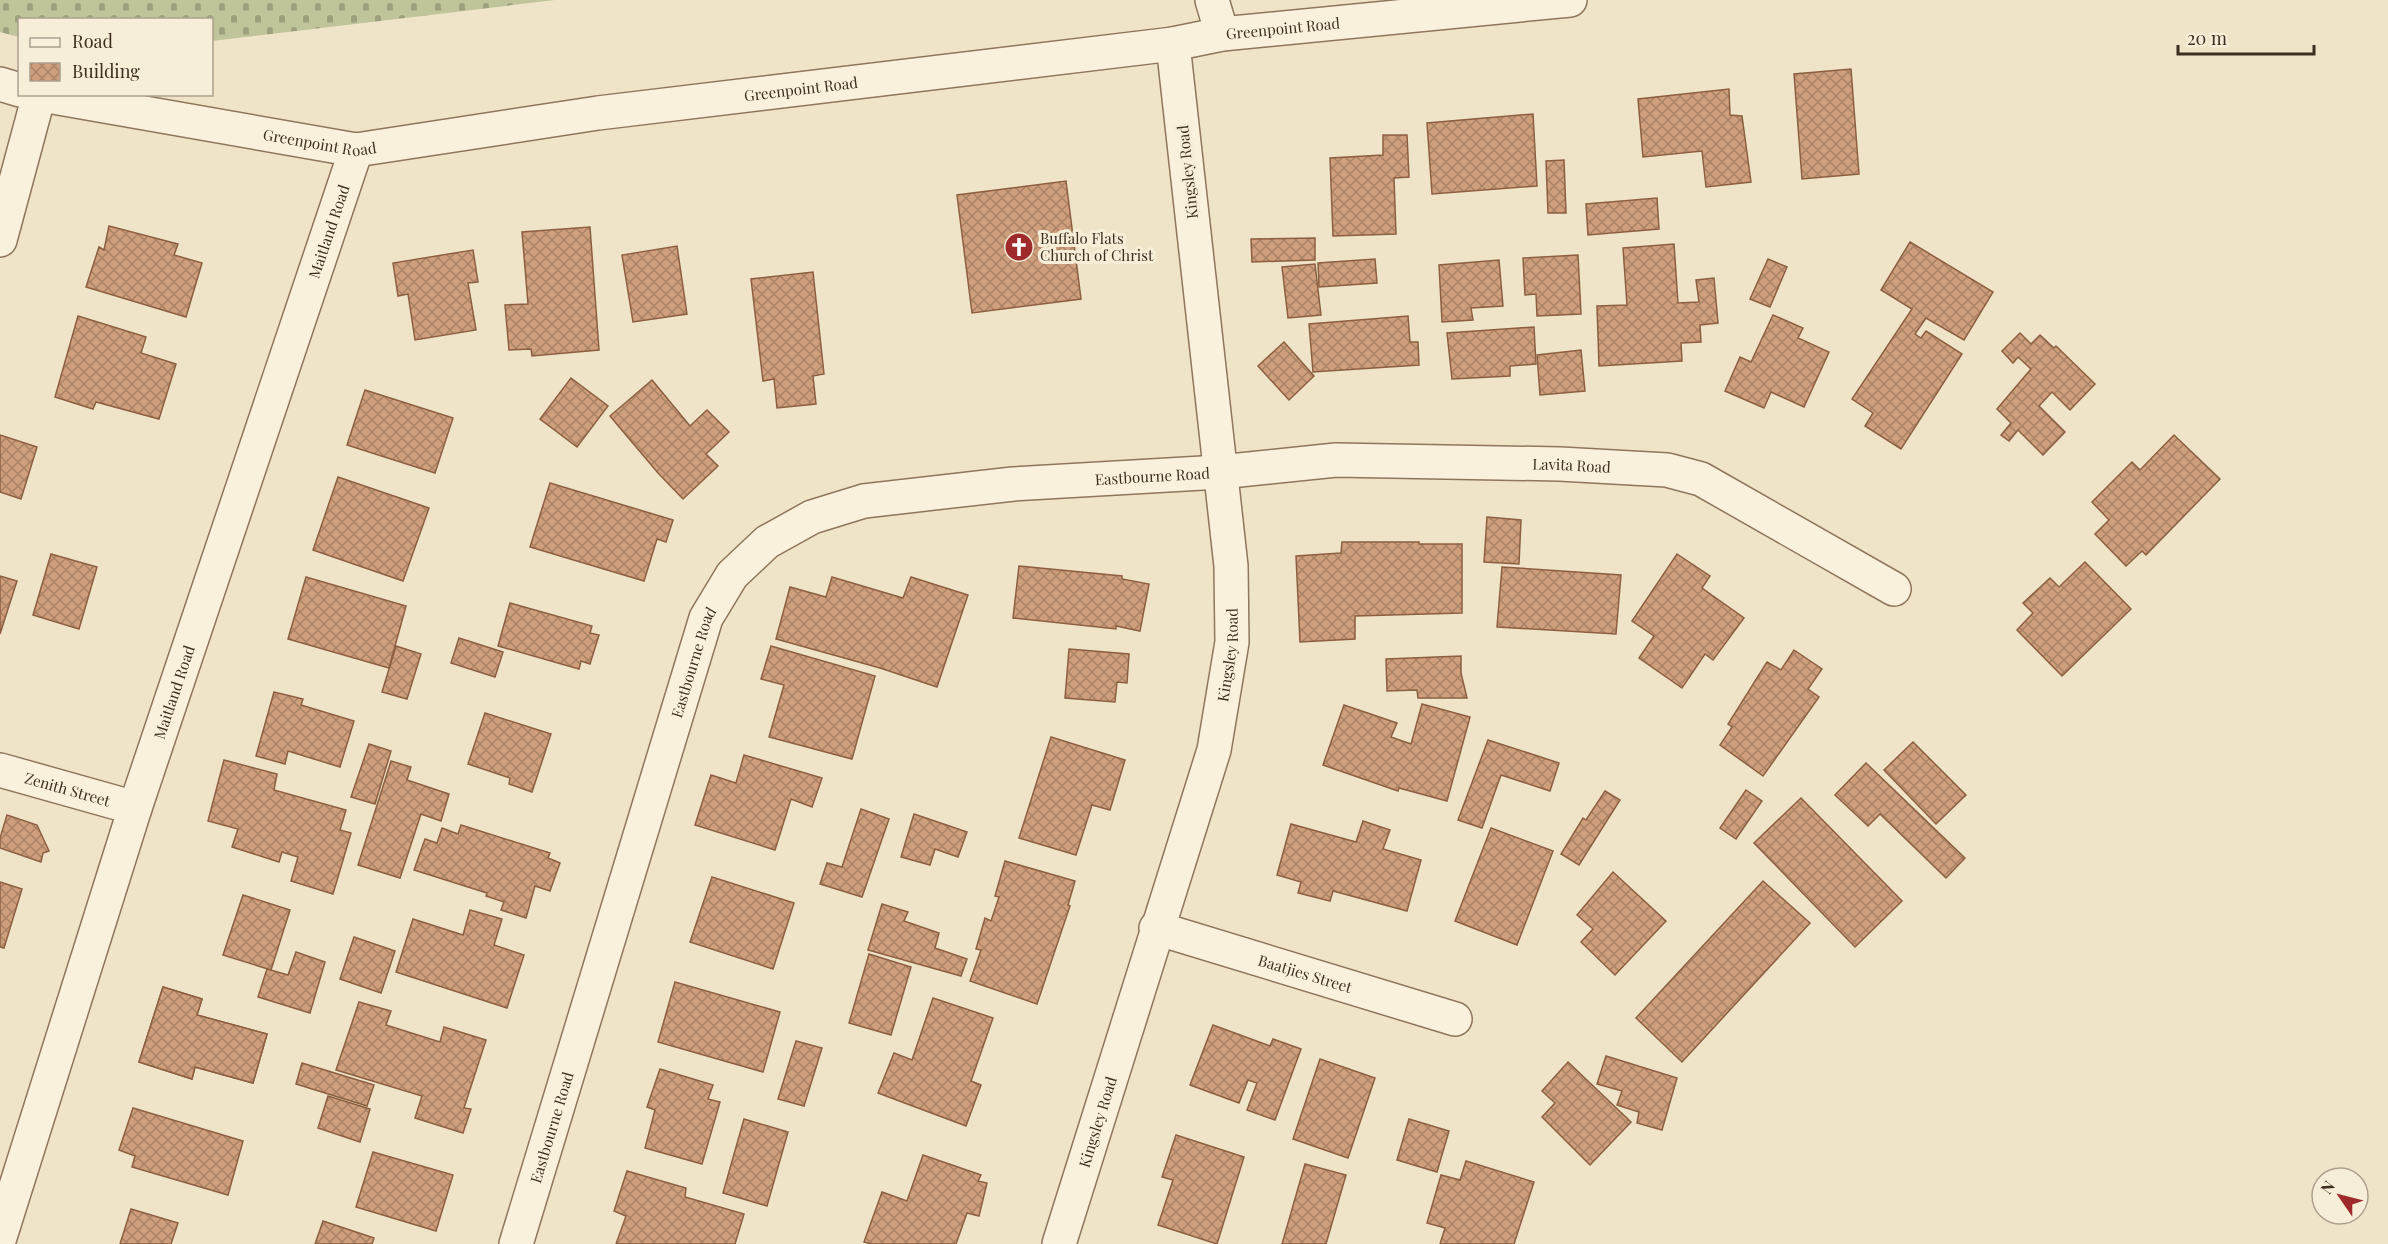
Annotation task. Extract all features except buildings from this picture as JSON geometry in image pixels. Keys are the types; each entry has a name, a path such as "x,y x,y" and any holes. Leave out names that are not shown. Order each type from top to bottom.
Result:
{"street":[{"path":"1212,0 1222,34"},
{"name":"Greenpoint Road","path":"43,96 356,150 598,113 1173,45 1222,34 1570,0"},
{"name":"Kingsley Road","path":"1059,1244 1156,928 1214,750 1232,642 1231,566 1173,45"},
{"path":"0,84 18,89"},
{"path":"0,240 37,96"},
{"name":"Maitland Road","path":"2,1225 135,808 356,150"},
{"name":"Lavita Road","path":"1220,472 1336,460 1560,464 1667,470 1701,479 1894,589"},
{"name":"Eastbourne Road","path":"516,1244 706,618 732,576 768,542 812,517 864,501 1013,484 1220,472"},
{"name":"Zenith Street","path":"0,770 135,808"},
{"name":"Baatjies Street","path":"1156,928 1455,1020"}],"green space":[{"path":"0,0 555,0 213,41 213,18 18,18 18,37 0,32"}],"place":[{"name":"Buffalo Flats Church of Christ","path":"1019,247"}]}
